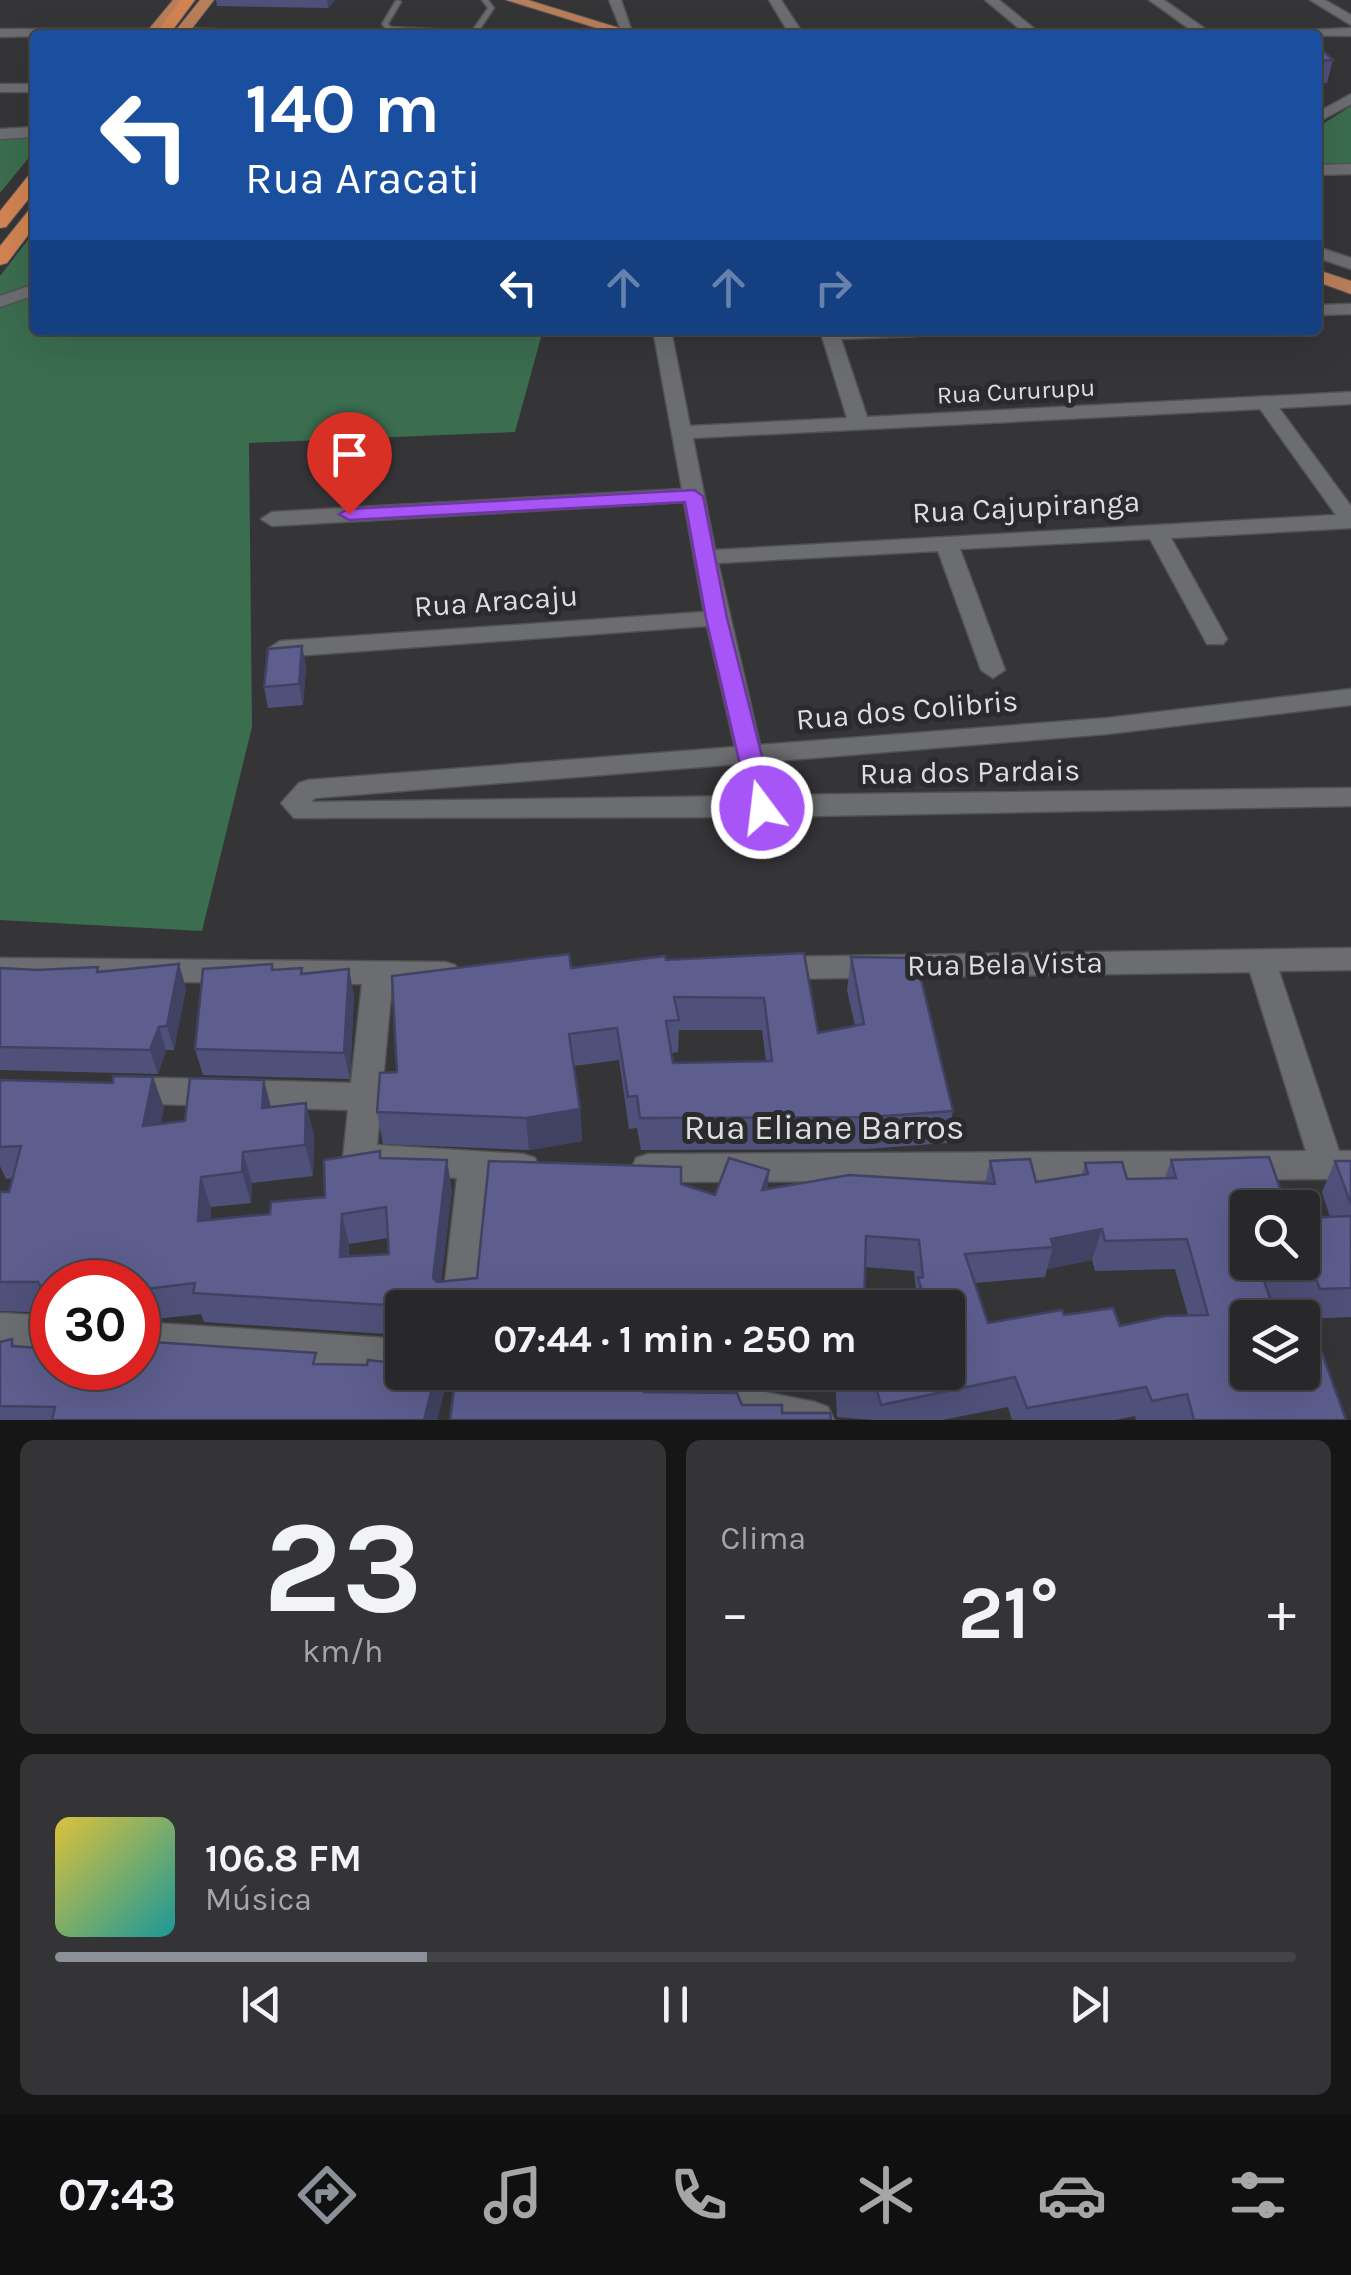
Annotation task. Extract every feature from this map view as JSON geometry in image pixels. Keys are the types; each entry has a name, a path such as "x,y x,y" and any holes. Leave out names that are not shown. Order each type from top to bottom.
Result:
{"highway":[{"path":"158,30 188,0"},
{"path":"181,30 204,0"},
{"path":"0,223 30,185"},
{"path":"0,259 30,220"}],"main road":[{"path":"157,30 180,0"},
{"path":"513,0 618,30"},
{"path":"543,0 620,30"},
{"path":"1322,277 1351,288"}],"street":[{"path":"614,0 624,30"},
{"path":"775,0 793,30"},
{"path":"991,0 1029,30"},
{"path":"1155,0 1200,30"},
{"path":"1316,0 1351,21"},
{"path":"108,30 125,12"},
{"path":"1322,33 1351,32"},
{"path":"0,34 30,34"},
{"path":"0,88 30,88"},
{"path":"1322,116 1351,98"},
{"path":"8,133 30,116"},
{"path":"1322,170 1351,169"},
{"path":"1322,186 1351,184"},
{"path":"1322,253 1351,248"},
{"path":"1322,254 1351,264"},
{"path":"0,302 30,291"},
{"path":"1322,310 1351,309"},
{"path":"663,335 717,618 762,808"},
{"path":"830,335 859,424"},
{"name":"Rua Cururupu","path":"682,432 1351,398"},
{"path":"1266,402 1351,521"},
{"path":"272,519 694,496"},
{"name":"Rua Cajupiranga","path":"705,557 1351,521"},
{"path":"1156,530 1215,640"},
{"path":"946,542 993,670"},
{"name":"Rua Aracaju","path":"280,649 717,618"},
{"name":"Rua dos Colibris","path":"294,803 308,788 1106,726 1351,697"},
{"name":"Rua dos Pardais","path":"294,803 303,811 762,808 1351,797"},
{"name":"Rua Bela Vista","path":"751,968 1351,958"},
{"path":"1261,960 1339,1165"},
{"path":"0,969 476,972"},
{"path":"378,974 358,1158 475,1168 554,1168"},
{"path":"96,1089 365,1097"},
{"name":"Rua Eliane Barros","path":"614,1168 1339,1165"},
{"path":"462,1290 475,1168"},
{"path":"0,1330 30,1332"},
{"path":"160,1340 385,1355"},
{"path":"662,1390 815,1420"}],"lane":[{"path":"477,30 491,8 485,0"},
{"path":"398,2 385,24 389,29 406,30"}],"green space":[{"path":"1351,106 1351,164 1322,165 1322,124"},
{"path":"30,135 30,156 0,193 0,137"},
{"path":"30,237 30,335 542,335 515,432 249,443 252,727 202,931 0,920 0,276"}],"building":[{"path":"302,646 299,684 264,687 268,649"},
{"path":"804,953 818,1033 864,1024 851,957 916,958 953,1111 870,1117 640,1118 637,1096 628,1097 617,1028 569,1034 580,1109 526,1118 377,1112 380,1073 397,1072 392,976 569,954 571,968 665,956 666,960","holes":["674,997 764,998 772,1061 673,1063 666,1021 679,1020"]},
{"path":"179,964 167,1026 159,1027 150,1050 0,1047 0,968 98,967 97,972"},
{"path":"272,964 272,970 302,968 301,974 349,969 344,1053 195,1049 203,969"},
{"path":"113,1076 153,1077 143,1126 185,1121 190,1078 264,1080 262,1108 306,1103 305,1145 243,1152 242,1172 201,1177 198,1221 270,1214 271,1202 325,1197 324,1160 380,1151 380,1158 447,1160 433,1278 437,1282 477,1278 489,1161 681,1167 681,1184 715,1195 729,1158 769,1170 762,1190 849,1175 995,1184 990,1161 1030,1159 1036,1182 1088,1174 1085,1163 1122,1162 1127,1179 1176,1178 1171,1160 1269,1157 1281,1190 1230,1190 1230,1280 1290,1280 1264,1281 1271,1300 1230,1300 1230,1390 1320,1390 1321,1350 1346,1420 1194,1420 1187,1394 1152,1401 1146,1387 1027,1408 1015,1377 965,1387 965,1290 922,1290 919,1240 866,1236 864,1290 385,1290 385,1305 193,1293 195,1283 160,1287 160,1260 30,1260 30,1282 0,1282 0,1192 9,1192 21,1146 0,1147 0,1080 113,1083","holes":["386,1207 389,1254 340,1257 342,1214","1102,1229 1105,1241 1187,1239 1208,1315 1166,1316 1120,1326 1113,1308 1064,1315 1062,1310 988,1323 965,1254 1053,1247 1051,1239"]},
{"path":"1335,1161 1351,1161 1351,1204"},
{"path":"1351,1216 1351,1288 1320,1289 1316,1280 1320,1280 1320,1217"},
{"path":"12,1339 12,1346 30,1347 30,1390 160,1390 160,1342 316,1353 313,1364 385,1362 385,1390 432,1390 424,1420 52,1420 55,1407 0,1406 0,1342"},
{"path":"454,1390 644,1390 737,1393 742,1405 782,1405 782,1413 830,1413 831,1420 450,1420"},
{"path":"865,1390 953,1390 881,1405 877,1391"}],"route":[{"path":"349,514 694,496 717,618 762,808"}]}
